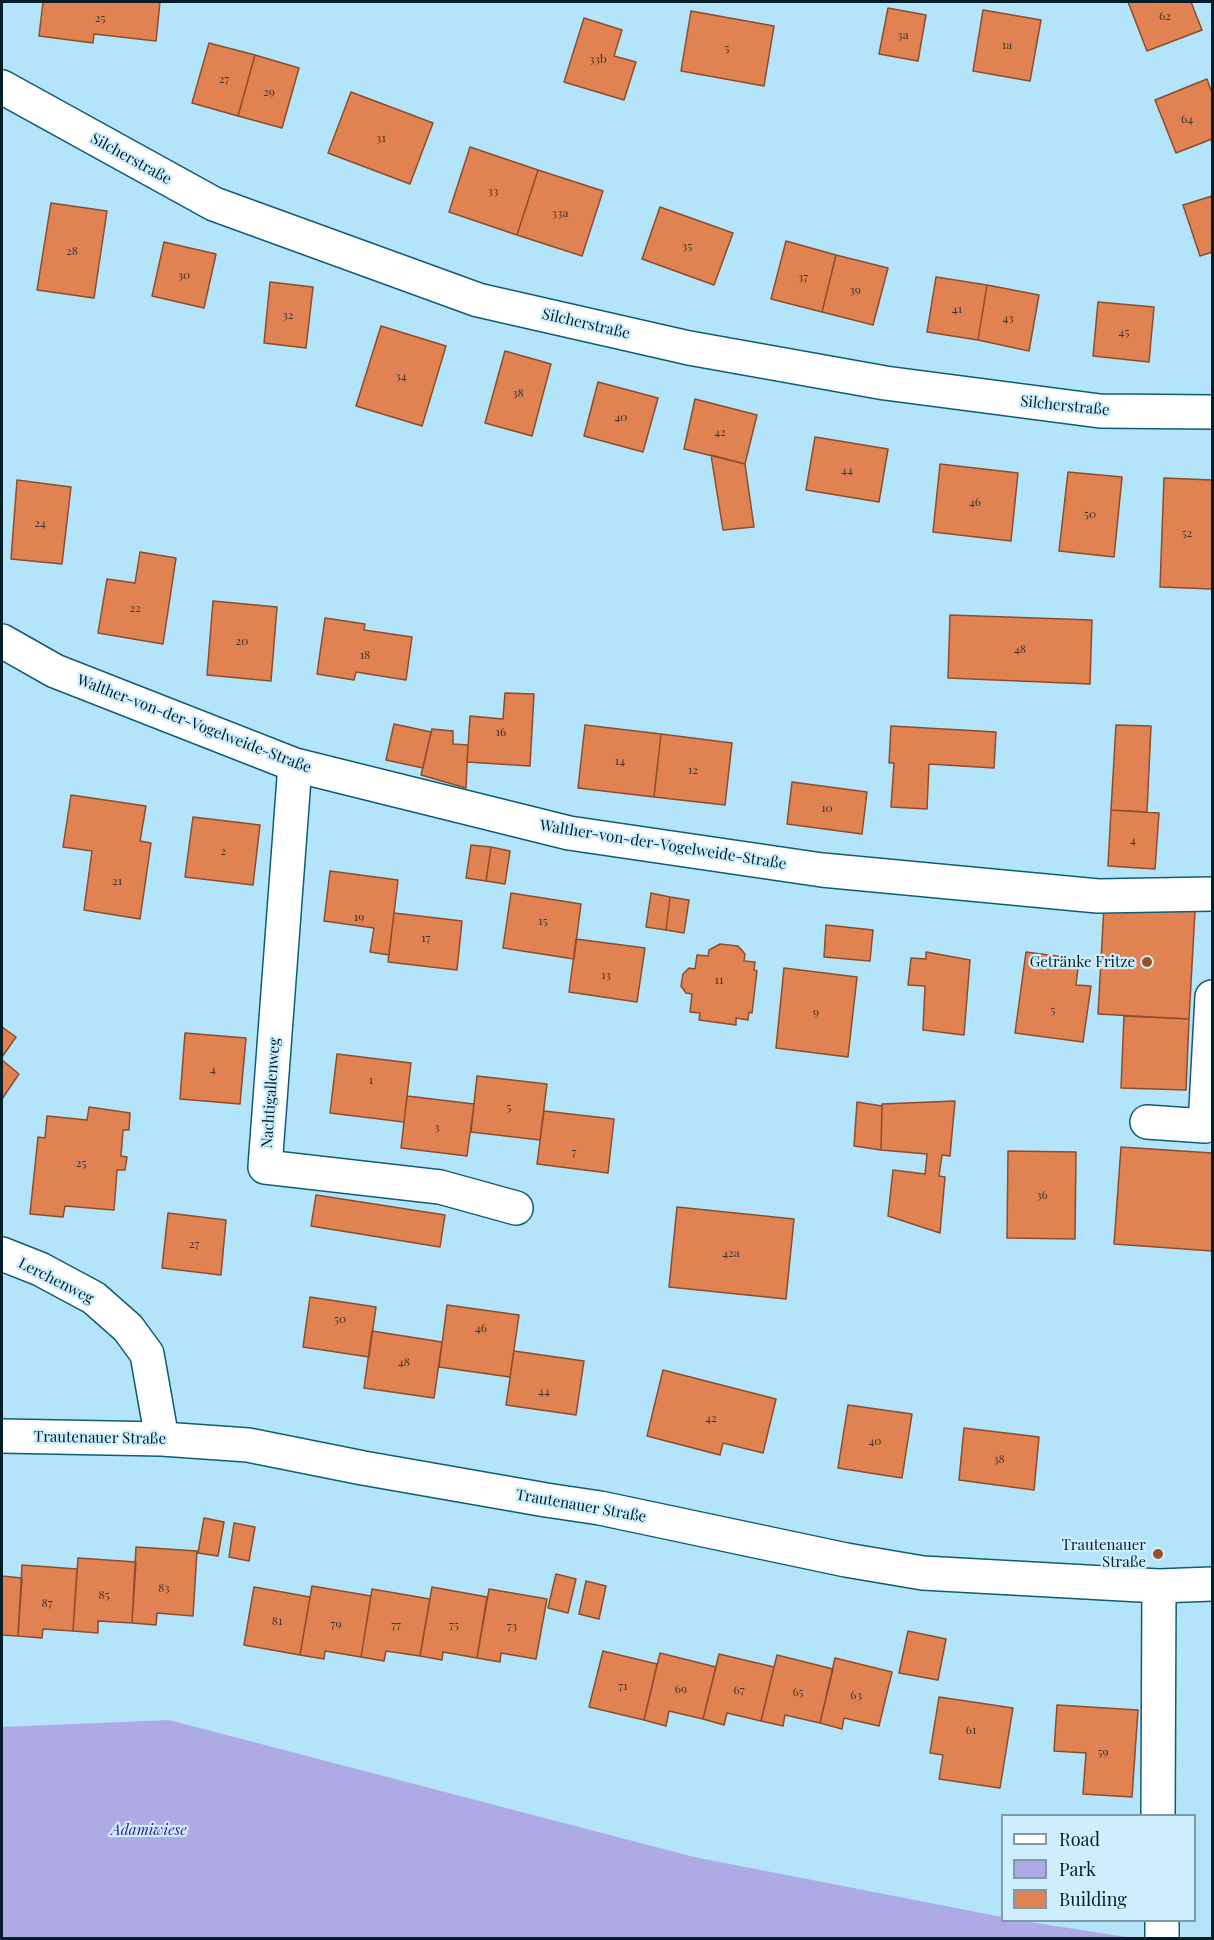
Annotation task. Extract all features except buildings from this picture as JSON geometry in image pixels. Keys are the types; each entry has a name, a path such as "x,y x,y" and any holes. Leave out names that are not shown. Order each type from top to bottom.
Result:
{"street":[{"name":"Silcherstraße","path":"2,87 214,204 478,300 689,348 885,383 1100,411 1212,412"},
{"name":"Walther-von-der-Vogelweide-Straße","path":"2,641 54,671 295,765 569,833 822,870 1098,896 1212,894"},
{"name":"Nachtigallenweg","path":"295,765 265,1167 440,1187 516,1208"},
{"path":"1147,1122 1205,1126 1212,998"},
{"name":"Lerchenweg","path":"2,1254 40,1269 94,1298 128,1328 147,1354 162,1439"},
{"name":"Trautenauer Straße","path":"2,1436 162,1439 248,1445 363,1468 600,1508 846,1560 923,1573 1159,1586 1212,1584"},
{"path":"1158,1814 1159,1586"},
{"path":"1162,1922 1162,1938"}],"green space":[{"name":"Adamiwiese","path":"169,1720 694,1857 1001,1917 1001,1922 1029,1922 1133,1938 2,1938 2,1727"}],"place":[{"name":"Getränke Fritze","path":"1147,962"},
{"name":"Trautenauer Straße","path":"1158,1554"}]}
